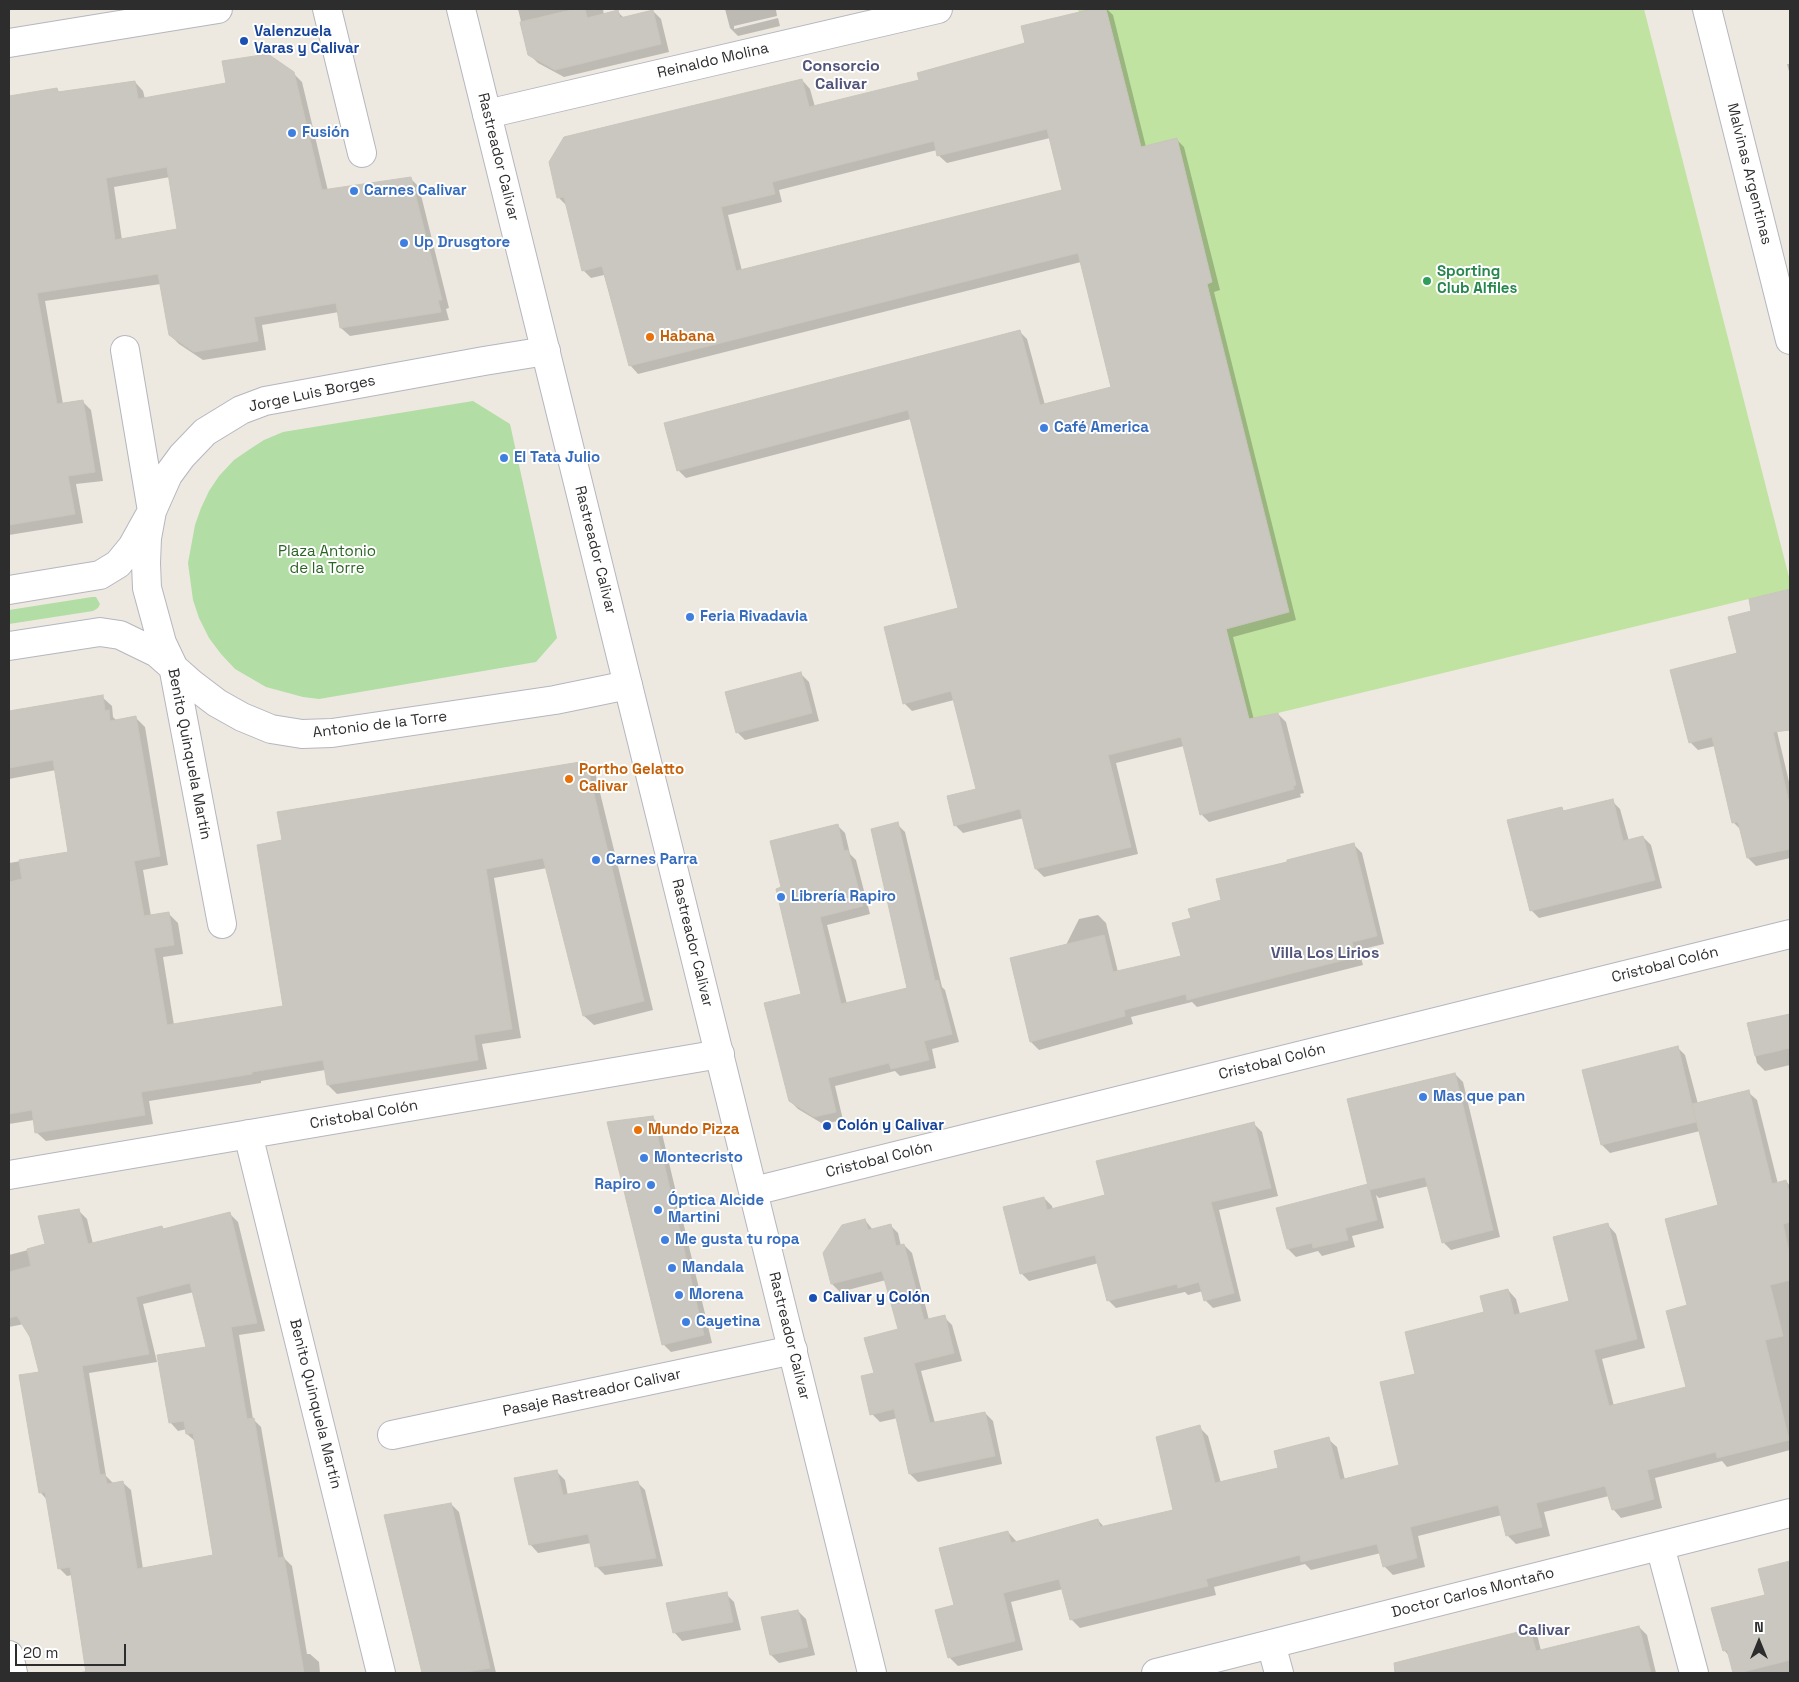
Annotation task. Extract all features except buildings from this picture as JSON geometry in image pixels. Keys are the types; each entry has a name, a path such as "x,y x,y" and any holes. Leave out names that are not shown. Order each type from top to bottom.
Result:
{"street":[{"path":"9,44 218,9"},
{"path":"327,9 362,153"},
{"name":"Rastreador Calivar","path":"461,9 872,1673"},
{"name":"Reinaldo Molina","path":"487,114 938,9"},
{"name":"Malvinas Argentinas","path":"1707,9 1790,340"},
{"name":"Benito Quinquela Martín","path":"125,350 152,510 147,538 147,588 162,643 173,666 222,924"},
{"name":"Jorge Luis Borges","path":"9,590 100,575 118,564 132,547 168,475 182,456 205,432 241,410 275,400 484,360 546,351"},
{"name":"Antonio de la Torre","path":"9,646 100,632 120,634 157,653 217,703 242,717 271,729 302,734 332,733 554,700 628,685"},
{"name":"Cristobal Colón","path":"754,1191 1790,934"},
{"name":"Cristobal Colón","path":"9,1175 720,1054"},
{"name":"Benito Quinquela Martín","path":"248,1134 381,1673"},
{"name":"Pasaje Rastreador Calivar","path":"392,1435 793,1350"},
{"name":"Doctor Carlos Montaño","path":"1156,1673 1790,1513"},
{"path":"1660,1546 1694,1673"},
{"path":"1271,1644 1279,1673"},
{"path":"9,1655 13,1673"}],"green space":[{"name":"Sporting Club Alfiles","path":"1078,9 1644,9 1790,581 1790,589 1249,720 1165,385"},
{"name":"Plaza Antonio de la Torre","path":"473,401 510,424 557,638 536,662 319,699 303,697 266,687 235,669 209,638 199,618 193,600 188,563 195,525 201,508 219,476 234,460 250,449 264,440 283,432"},
{"path":"96,597 100,604 93,611 9,624 9,610"}],"place":[{"name":"Valenzuela Varas y Calivar","path":"244,41"},
{"name":"Fusión","path":"292,133"},
{"name":"Carnes Calivar","path":"354,191"},
{"name":"Up Drusgtore","path":"404,243"},
{"name":"Sporting Club Alfiles","path":"1427,281"},
{"name":"Habana","path":"650,337"},
{"name":"Café America","path":"1044,428"},
{"name":"El Tata Julio","path":"504,458"},
{"name":"Feria Rivadavia","path":"690,617"},
{"name":"Portho Gelatto Calivar","path":"569,779"},
{"name":"Carnes Parra","path":"596,860"},
{"name":"Librería Rapiro","path":"781,897"},
{"name":"Mas que pan","path":"1423,1097"},
{"name":"Colón y Calivar","path":"827,1126"},
{"name":"Mundo Pizza","path":"638,1130"},
{"name":"Montecristo","path":"644,1158"},
{"name":"Rapiro","path":"651,1185"},
{"name":"Óptica Alcide Martini","path":"658,1210"},
{"name":"Me gusta tu ropa","path":"665,1240"},
{"name":"Mandala","path":"672,1268"},
{"name":"Morena","path":"679,1295"},
{"name":"Calivar y Colón","path":"813,1298"},
{"name":"Cayetina","path":"686,1322"}],"district":[{"name":"Consorcio Calivar","path":"841,76"},
{"name":"Villa Los Lirios","path":"1325,954"},
{"name":"Calivar","path":"1544,1631"}]}
